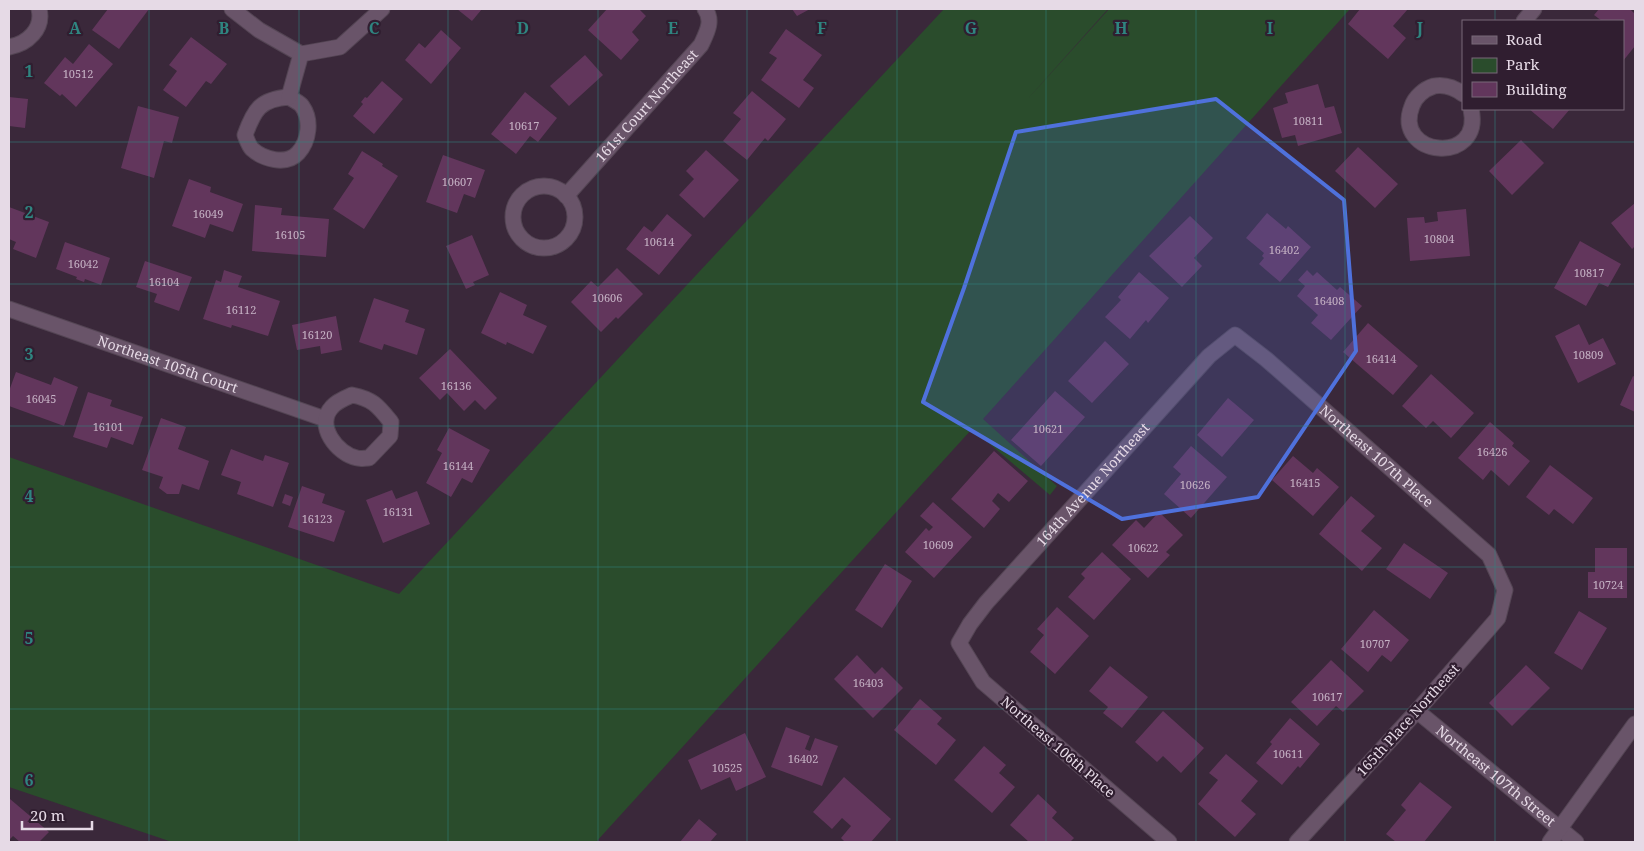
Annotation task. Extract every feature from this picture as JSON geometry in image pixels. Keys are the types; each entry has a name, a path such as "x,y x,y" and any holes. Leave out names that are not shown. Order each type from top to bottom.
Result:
{"street":[{"path":"9,47 25,41 37,30 42,18 39,9"},
{"path":"232,9 259,30 301,54 340,47 382,9"},
{"name":"161st Court Northeast","path":"566,196 701,45 709,28 708,12 705,9"},
{"path":"1525,20 1534,9"},
{"path":"289,97 301,54"},
{"path":"1462,93 1444,86 1434,86 1424,90 1412,105 1409,115 1410,125 1414,134 1420,142 1438,149 1449,148 1458,144 1471,130 1473,120 1471,110"},
{"path":"289,97 301,105 306,115 308,128 305,142 297,154 282,160 265,158 251,148 245,135 251,117 268,101 274,98 289,97"},
{"path":"539,186 558,190 566,196 572,204 575,214 574,225 570,234 563,242 554,247 543,248 533,246 524,240 514,223 515,208 522,196 539,186"},
{"name":"Northeast 105th Court","path":"9,309 325,419"},
{"name":"Northeast 107th Place","path":"1235,335 1266,359 1489,555 1505,590"},
{"name":"164th Avenue Northeast","path":"959,642 986,603 1052,529 1209,356 1235,335"},
{"path":"352,395 367,398 391,422 390,436 369,458 358,458 343,452 334,444 328,433 325,419 330,408 338,401 352,395"},
{"name":"165th Place Northeast","path":"1297,842 1417,711 1498,618 1505,590"},
{"name":"Northeast 106th Place","path":"959,642 983,682 1169,842"},
{"name":"Northeast 107th Street","path":"1417,711 1576,842"},
{"path":"1550,842 1635,724"}],"highlighted area":[{"path":"1216,99 1344,200 1356,351 1258,497 1122,519 923,402 964,288 1016,132"}],"green space":[{"path":"944,9 1108,9 1025,102 1109,9 1350,9 983,419 1057,486 1050,495 972,429 596,842 172,842 9,787 9,457 399,594"}],"building":[{"path":"108,9 149,9 119,49 92,30"},
{"path":"457,9 482,9 472,21"},
{"path":"607,9 639,9 646,16 632,32 639,40 621,60 588,30"},
{"path":"792,9 810,9 797,16"},
{"path":"1360,9 1408,9 1393,26 1406,38 1388,59 1348,24"},
{"path":"1599,9 1630,9 1635,14 1635,46 1624,60 1624,20 1601,20 1594,15"},
{"path":"786,29 822,55 803,80 814,88 799,108 761,80 777,58 769,53"},
{"path":"441,30 461,48 431,84 405,60 419,43 425,48"},
{"path":"191,37 227,64 211,84 206,81 186,107 163,90 177,71 169,65"},
{"path":"89,44 113,64 76,107 62,94 60,96 44,83 65,57 73,64"},
{"path":"585,55 603,75 569,106 550,86"},
{"path":"382,81 403,99 374,134 353,116 363,104 361,102 365,97 367,98"},
{"path":"1318,84 1325,108 1334,106 1342,133 1298,146 1295,135 1282,138 1273,108 1288,103 1285,93"},
{"path":"752,91 786,119 768,141 765,138 747,160 723,141 741,119 733,113"},
{"path":"525,92 557,118 538,142 530,136 516,154 491,134"},
{"path":"9,97 28,99 25,128 9,126"},
{"path":"138,106 179,117 172,143 164,141 154,178 121,168"},
{"path":"1530,110 1569,110 1553,129"},
{"path":"1521,140 1544,163 1512,195 1489,171"},
{"path":"1358,147 1398,184 1375,208 1335,171"},
{"path":"706,150 739,180 704,218 679,195 694,179 686,171"},
{"path":"362,151 398,176 364,229 333,209 354,178 348,174"},
{"path":"443,155 485,170 475,198 464,194 457,213 426,202"},
{"path":"189,179 211,187 210,192 243,204 233,232 210,224 205,238 172,226"},
{"path":"1635,203 1635,246 1632,249 1611,223"},
{"path":"255,205 282,208 281,215 329,219 326,257 252,251"},
{"path":"9,207 49,222 36,258 13,249 16,242 9,239"},
{"path":"1466,209 1470,256 1410,261 1407,218 1424,217 1425,223 1438,221 1437,212"},
{"path":"1267,213 1286,229 1288,226 1311,247 1280,282 1259,264 1264,258 1262,256 1264,253 1246,238"},
{"path":"667,214 692,235 659,275 626,249 644,226 652,232"},
{"path":"1190,216 1213,238 1194,258 1202,266 1182,287 1149,256"},
{"path":"472,235 489,275 473,282 475,285 466,289 446,246"},
{"path":"1580,241 1621,264 1608,287 1599,283 1586,306 1554,288"},
{"path":"65,242 110,258 101,285 85,279 84,282 76,279 77,277 56,269"},
{"path":"145,261 192,277 179,311 154,302 157,294 136,287"},
{"path":"617,268 643,294 618,319 616,317 601,332 571,302 591,281 598,287"},
{"path":"224,270 242,276 238,287 280,301 268,336 232,325 231,328 203,319 216,280 221,282"},
{"path":"1307,270 1313,276 1317,272 1337,290 1340,287 1362,306 1331,340 1311,323 1318,315 1297,296 1305,286 1298,280"},
{"path":"1139,272 1169,298 1148,323 1146,320 1130,339 1105,317 1121,300 1118,297"},
{"path":"500,292 527,305 523,315 547,326 533,354 507,342 506,345 481,333"},
{"path":"374,298 409,310 405,322 425,329 417,355 384,344 382,350 359,342"},
{"path":"336,316 342,350 321,354 320,346 297,350 292,325"},
{"path":"1368,323 1418,366 1393,395 1343,352"},
{"path":"1579,324 1589,345 1603,338 1616,364 1578,383 1555,336"},
{"path":"1105,341 1129,364 1092,403 1068,381"},
{"path":"450,349 497,398 485,410 475,400 464,411 447,393 440,400 419,378"},
{"path":"16,372 51,385 54,377 78,387 64,426 9,406 9,391"},
{"path":"1431,374 1474,413 1451,438 1433,421 1426,428 1402,406"},
{"path":"1633,376 1635,377 1635,412 1620,405"},
{"path":"1055,391 1085,417 1041,466 1011,440"},
{"path":"88,392 112,400 110,406 143,417 133,445 111,437 107,448 73,437"},
{"path":"1228,398 1254,420 1222,457 1197,435"},
{"path":"161,418 186,427 178,449 209,461 199,490 182,484 179,494 167,494 159,488 163,477 142,470"},
{"path":"1490,422 1514,443 1512,446 1530,461 1509,486 1491,470 1483,480 1458,458"},
{"path":"449,428 490,450 472,483 462,478 451,497 426,483 442,453 437,450"},
{"path":"1191,446 1227,477 1191,518 1164,494 1181,474 1173,467"},
{"path":"231,449 263,461 265,455 289,463 273,507 237,494 241,482 221,475"},
{"path":"994,451 1028,481 1009,502 998,493 992,501 1000,509 984,528 951,499"},
{"path":"1293,456 1313,473 1317,468 1339,487 1313,516 1272,480"},
{"path":"1550,465 1593,498 1573,524 1554,509 1549,515 1526,497"},
{"path":"302,486 325,494 322,503 345,511 334,542 288,527"},
{"path":"392,490 396,499 417,491 430,524 383,543 366,500"},
{"path":"285,494 293,497 290,506 282,503"},
{"path":"1351,496 1375,516 1361,531 1382,548 1362,571 1319,534"},
{"path":"933,502 972,537 934,578 905,552 926,528 929,531 933,527 920,516"},
{"path":"1159,512 1183,535 1166,552 1170,555 1148,578 1112,545 1136,520 1144,528"},
{"path":"1404,543 1448,573 1430,599 1386,569"},
{"path":"1595,548 1627,548 1627,598 1588,598 1588,572 1595,572"},
{"path":"1102,552 1131,579 1094,620 1068,597 1085,578 1081,574"},
{"path":"885,564 912,581 882,628 855,610"},
{"path":"1057,607 1089,636 1055,674 1030,652 1044,635 1037,629"},
{"path":"1374,610 1409,640 1391,662 1382,655 1368,672 1341,649"},
{"path":"1579,611 1607,628 1582,670 1554,653"},
{"path":"857,655 875,674 882,667 903,688 873,718 834,679"},
{"path":"1331,660 1364,691 1343,712 1336,706 1317,726 1291,702"},
{"path":"1526,665 1550,688 1512,726 1489,703"},
{"path":"1110,666 1148,697 1122,728 1103,713 1108,707 1089,691"},
{"path":"920,699 942,718 937,724 956,740 936,765 894,730"},
{"path":"1163,711 1204,748 1181,773 1163,756 1157,762 1135,742"},
{"path":"1290,718 1320,744 1300,768 1298,766 1282,785 1256,763"},
{"path":"786,727 810,736 805,749 810,751 815,738 838,746 822,786 771,767"},
{"path":"745,733 766,777 736,791 730,777 701,790 688,760"},
{"path":"984,746 1006,765 999,773 1015,787 992,813 954,780"},
{"path":"1226,754 1258,781 1241,801 1256,814 1235,837 1198,804 1218,780 1209,773"},
{"path":"844,777 891,819 871,842 845,842 841,838 851,826 842,818 832,829 813,812"},
{"path":"1420,782 1452,807 1424,842 1396,842 1386,834 1406,810 1401,805"},
{"path":"1038,794 1057,812 1052,818 1074,838 1070,842 1029,842 1010,825"},
{"path":"10,799 49,832 39,842 20,842 13,836 9,840"},
{"path":"699,819 717,834 710,842 680,842"}]}
